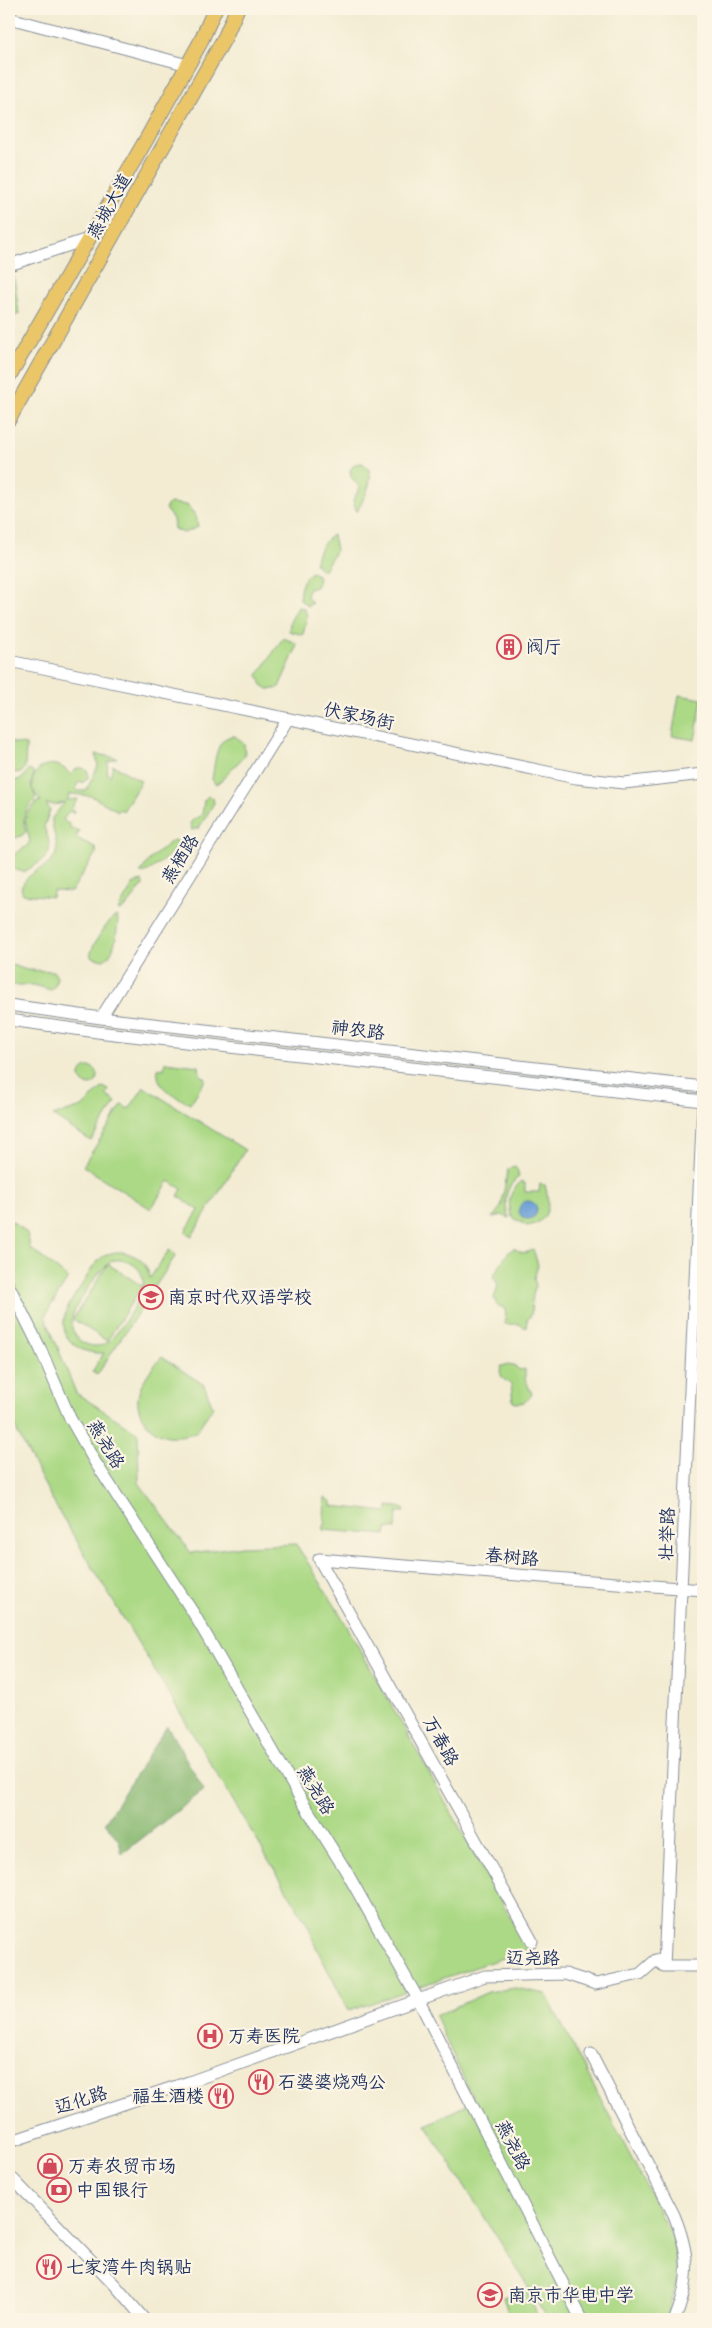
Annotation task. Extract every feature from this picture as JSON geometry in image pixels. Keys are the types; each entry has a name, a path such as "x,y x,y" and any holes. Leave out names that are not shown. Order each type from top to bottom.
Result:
{"main road":[{"name":"燕城大道","path":"9,376 188,65 215,9"},
{"name":"燕城大道","path":"9,419 220,46 237,9"}],"street":[{"path":"9,18 188,65"},
{"path":"9,265 88,239"},
{"name":"伏家场街","path":"9,661 605,782 624,783 703,774"},
{"name":"燕栖路","path":"101,1018 288,719"},
{"name":"神农路","path":"9,1005 101,1018 703,1087"},
{"name":"神农路","path":"9,1020 97,1032 703,1102"},
{"name":"壮举路","path":"664,1966 703,1102"},
{"name":"燕尧路","path":"9,1286 40,1348 70,1418 95,1462 194,1614 299,1796 346,1872 418,1999 581,2319"},
{"name":"春树路","path":"319,1559 703,1590"},
{"name":"万春路","path":"319,1559 532,1941"},
{"name":"迈尧路","path":"418,1999 485,1976 565,1974 596,1984 640,1974 656,1960 664,1966 703,1966"},
{"name":"迈化路","path":"9,2142 189,2082 418,1999"},
{"path":"591,2054 674,2215 685,2241 686,2280 681,2304 675,2319"},
{"path":"9,2175 115,2285 144,2319"}],"green space":[{"path":"14,277 19,314 12,317 9,322 9,278"},
{"path":"362,463 370,473 370,479 357,512 353,500 360,488 351,477 350,470 355,464"},
{"path":"169,503 187,505 196,516 198,527 184,533 174,529 173,519 165,509"},
{"path":"333,535 336,550 323,571 315,564 316,560 323,544"},
{"path":"312,572 319,579 316,587 309,589 307,593 312,603 308,606 301,601 300,589 306,577"},
{"path":"298,607 304,608 307,616 303,635 289,631 290,622"},
{"path":"283,638 296,643 296,649 279,687 268,689 262,685 258,675"},
{"path":"679,695 702,699 695,740 672,736"},
{"path":"235,736 244,744 245,755 219,783 215,784 212,779 217,752 223,740"},
{"path":"9,742 26,745 25,767 22,772 9,773"},
{"path":"96,754 117,758 108,762 107,774 110,776 113,765 141,781 123,811 120,809 118,811 91,796 70,794 67,800 78,799 71,809 74,812 69,811 63,820 70,825 69,827 79,831 76,838 95,847 94,849 97,851 71,892 53,891 52,897 23,894 21,888 25,881 50,863 56,853 52,818 65,802 56,805 46,804 50,810 44,827 48,837 49,850 44,859 24,872 13,868 9,858 27,846 30,841 25,821 27,813 38,801 41,802 32,789 36,774 40,769 52,764 65,769 71,775 77,768 83,768 88,772 88,778 84,782 78,782 76,788 77,791 86,791 98,766"},
{"path":"28,770 34,772 31,785 36,799 25,814 26,832 9,840 9,783 23,778"},
{"path":"208,796 213,798 214,803 199,828 192,830 190,823 202,815 204,800"},
{"path":"173,840 179,842 169,855 150,870 140,873 150,859"},
{"path":"142,881 143,885 127,906 120,911 118,910 134,883"},
{"path":"116,916 118,919 116,935 111,953 103,960 91,957 99,935"},
{"path":"9,964 27,970 53,971 57,977 55,986 51,990 34,985 9,985"},
{"path":"165,1062 199,1066 200,1074 206,1079 190,1104 172,1094 159,1081 158,1068 164,1069"},
{"path":"89,1067 95,1070 98,1076 95,1082 89,1085 83,1082 80,1076 83,1070"},
{"path":"103,1087 109,1090 106,1095 116,1102 91,1141 53,1116 82,1107"},
{"path":"144,1087 245,1150 192,1236 185,1232 199,1210 178,1196 182,1189 169,1181 151,1209 83,1166 122,1105 129,1109"},
{"path":"515,1167 519,1177 511,1185 506,1195 509,1218 502,1215 492,1218 501,1207 508,1169"},
{"path":"521,1182 525,1183 525,1192 539,1192 540,1184 545,1185 548,1199 545,1216 541,1221 527,1226 512,1217 509,1202 514,1189"},
{"path":"9,1219 27,1233 30,1248 68,1278 45,1316 76,1393 138,1433 139,1483 191,1553 242,1546 296,1544 339,1612 528,1949 349,2011 316,1947 309,1927 54,1503 9,1416"},
{"path":"514,1248 524,1253 533,1249 538,1265 534,1279 536,1285 532,1299 531,1315 527,1320 526,1328 519,1324 505,1324 506,1309 497,1305 494,1299 498,1285 493,1276 507,1254"},
{"path":"169,1250 176,1255 97,1375 92,1372 104,1353 87,1351 73,1344 68,1339 64,1324 68,1306 93,1266 102,1257 109,1254 122,1252 136,1257 144,1264 150,1278","holes":["114,1260 120,1260 137,1267 143,1277 142,1290 127,1319 110,1340 104,1344 92,1346 78,1339 74,1333 72,1318 78,1304 103,1269"]},
{"path":"108,1264 142,1286 107,1341 73,1319"},
{"path":"162,1357 204,1385 213,1407 195,1433 175,1436 161,1434 149,1426 141,1414 138,1407 140,1388 148,1374"},
{"path":"501,1366 514,1366 520,1370 525,1369 525,1379 532,1394 524,1402 513,1402 511,1384 504,1379 500,1372"},
{"path":"325,1497 332,1502 332,1506 388,1512 388,1506 404,1508 404,1512 397,1512 396,1529 387,1528 386,1535 323,1530 326,1521 324,1518"},
{"path":"167,1726 204,1790 122,1854 119,1841 105,1822"},
{"path":"515,1988 546,1994 673,2238 677,2261 677,2279 666,2319 547,2319 426,2125 474,2101 435,2016 488,1992"},
{"path":"528,2289 538,2319 510,2319 503,2297"}],"water":[{"path":"528,1201 534,1204 537,1210 534,1216 528,1219 522,1216 519,1210 522,1204"}],"place":[{"name":"阀厅","path":"509,647"},
{"name":"南京时代双语学校","path":"151,1297"},
{"name":"万寿医院","path":"210,2036"},
{"name":"石婆婆烧鸡公","path":"261,2082"},
{"name":"福生酒楼","path":"221,2096"},
{"name":"万寿农贸市场","path":"50,2166"},
{"name":"中国银行","path":"59,2190"},
{"name":"七家湾牛肉锅贴","path":"49,2267"},
{"name":"南京市华电中学","path":"490,2295"}]}
